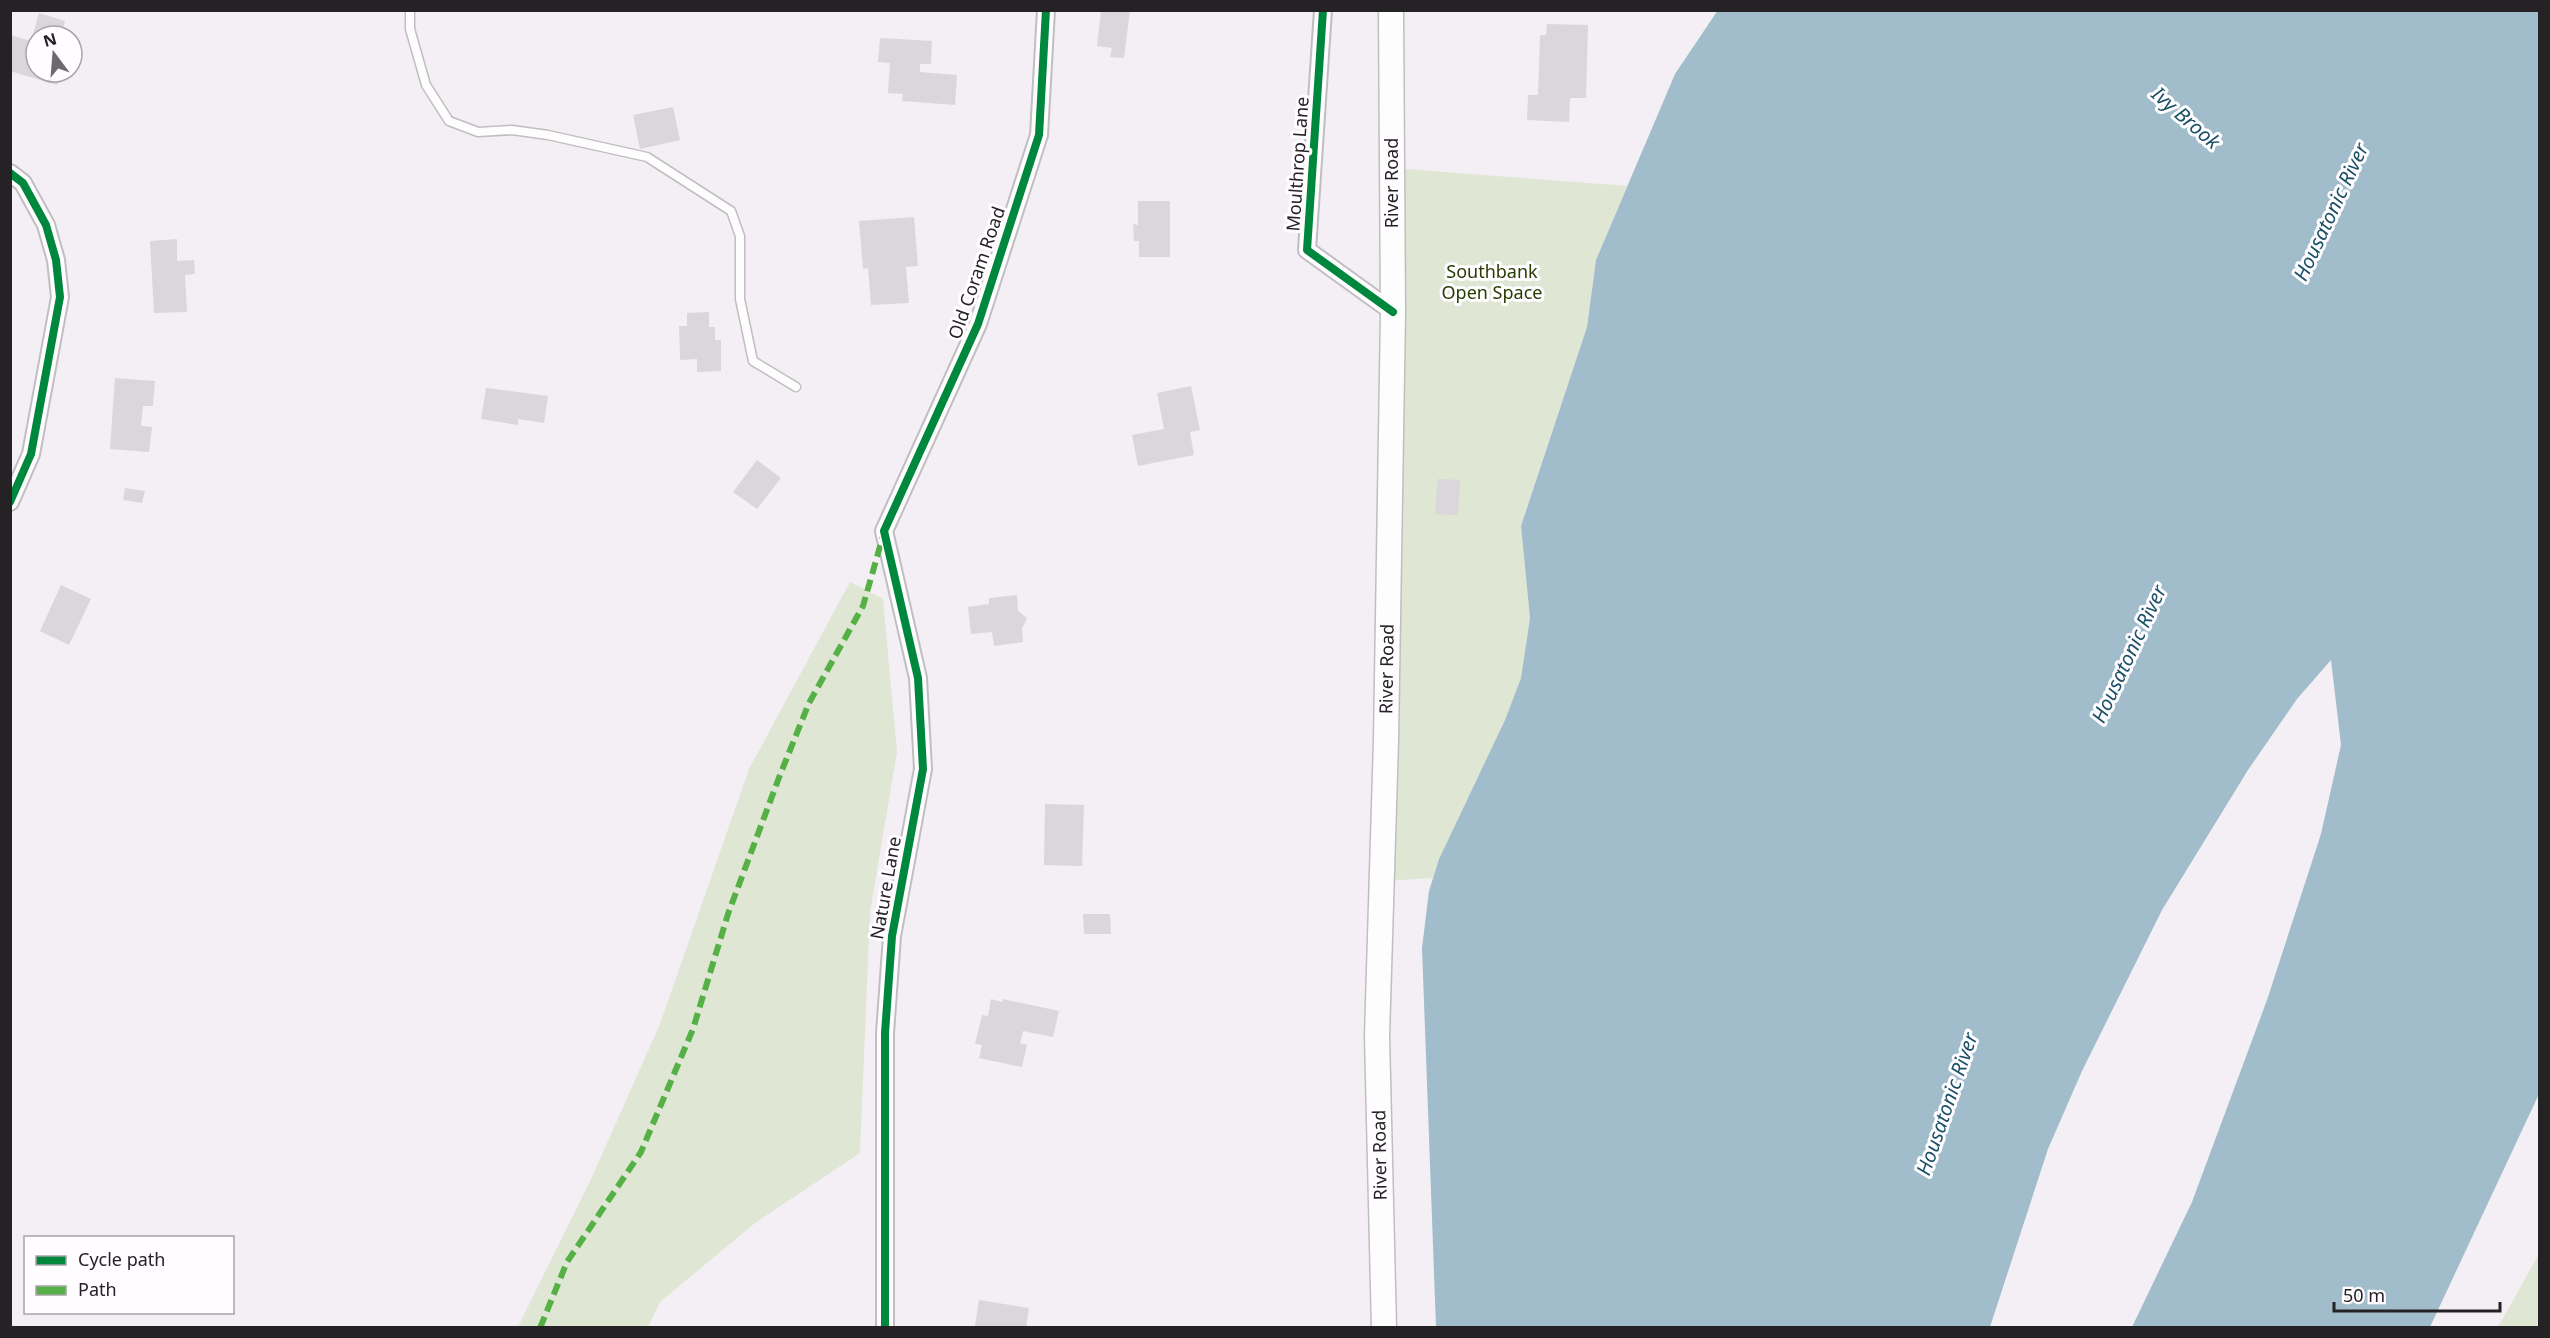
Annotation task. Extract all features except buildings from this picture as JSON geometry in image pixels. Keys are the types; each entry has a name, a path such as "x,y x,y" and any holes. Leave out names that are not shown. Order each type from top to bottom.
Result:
{"main road":[{"name":"River Road","path":"1384,1328 1377,1036 1386,740 1393,312 1391,10"}],"street":[{"name":"Old Coram Road","path":"884,531 979,322 1039,135 1046,10"},
{"name":"Moulthrop Lane","path":"1323,10 1307,250 1393,312"},
{"path":"10,173 23,183 46,225 56,260 60,297 31,454 10,502"},
{"name":"Nature Lane","path":"884,531 918,678 923,769 891,946 885,1033 885,1328"}],"lane":[{"path":"410,10 410,29 426,85 449,121 478,132 512,130 548,135 647,157 731,211 740,236 740,299 753,361 796,387"}],"green space":[{"name":"Southbank Open Space","path":"1392,168 1627,186 1596,260 1587,327 1521,526 1530,618 1521,678 1505,720 1439,859 1433,878 1384,881"},
{"path":"850,582 883,599 897,752 870,912 860,1153 755,1223 660,1302 648,1327 518,1327 592,1177 660,1024 749,769"},
{"path":"2539,1254 2539,1327 2498,1327"}],"water":[{"path":"1718,10 2539,11 2539,1094 2430,1327 2132,1327 2192,1202 2267,1000 2321,834 2341,745 2331,660 2297,699 2248,770 2162,910 2082,1071 2048,1149 1990,1327 1436,1327 1422,948 1429,891 1439,859 1505,720 1521,678 1530,618 1521,526 1587,327 1596,260 1675,74"}],"marked path":[{"path":"540,1328 567,1262 641,1152 693,1029 728,914 780,775 809,703 863,606 883,536"}],"cycle path":[{"path":"885,1328 885,1033 892,936 923,769 918,678 884,531 978,324 1039,135 1046,10"},
{"path":"1323,10 1307,250 1393,312"},
{"path":"10,173 23,183 46,225 56,260 60,297 31,454 10,502"}],"water label":[{"name":"Ivy Brook","path":"2186,118"},
{"name":"Housatonic River","path":"2331,212"},
{"name":"Housatonic River","path":"2129,654"},
{"name":"Housatonic River","path":"1947,1104"}]}
